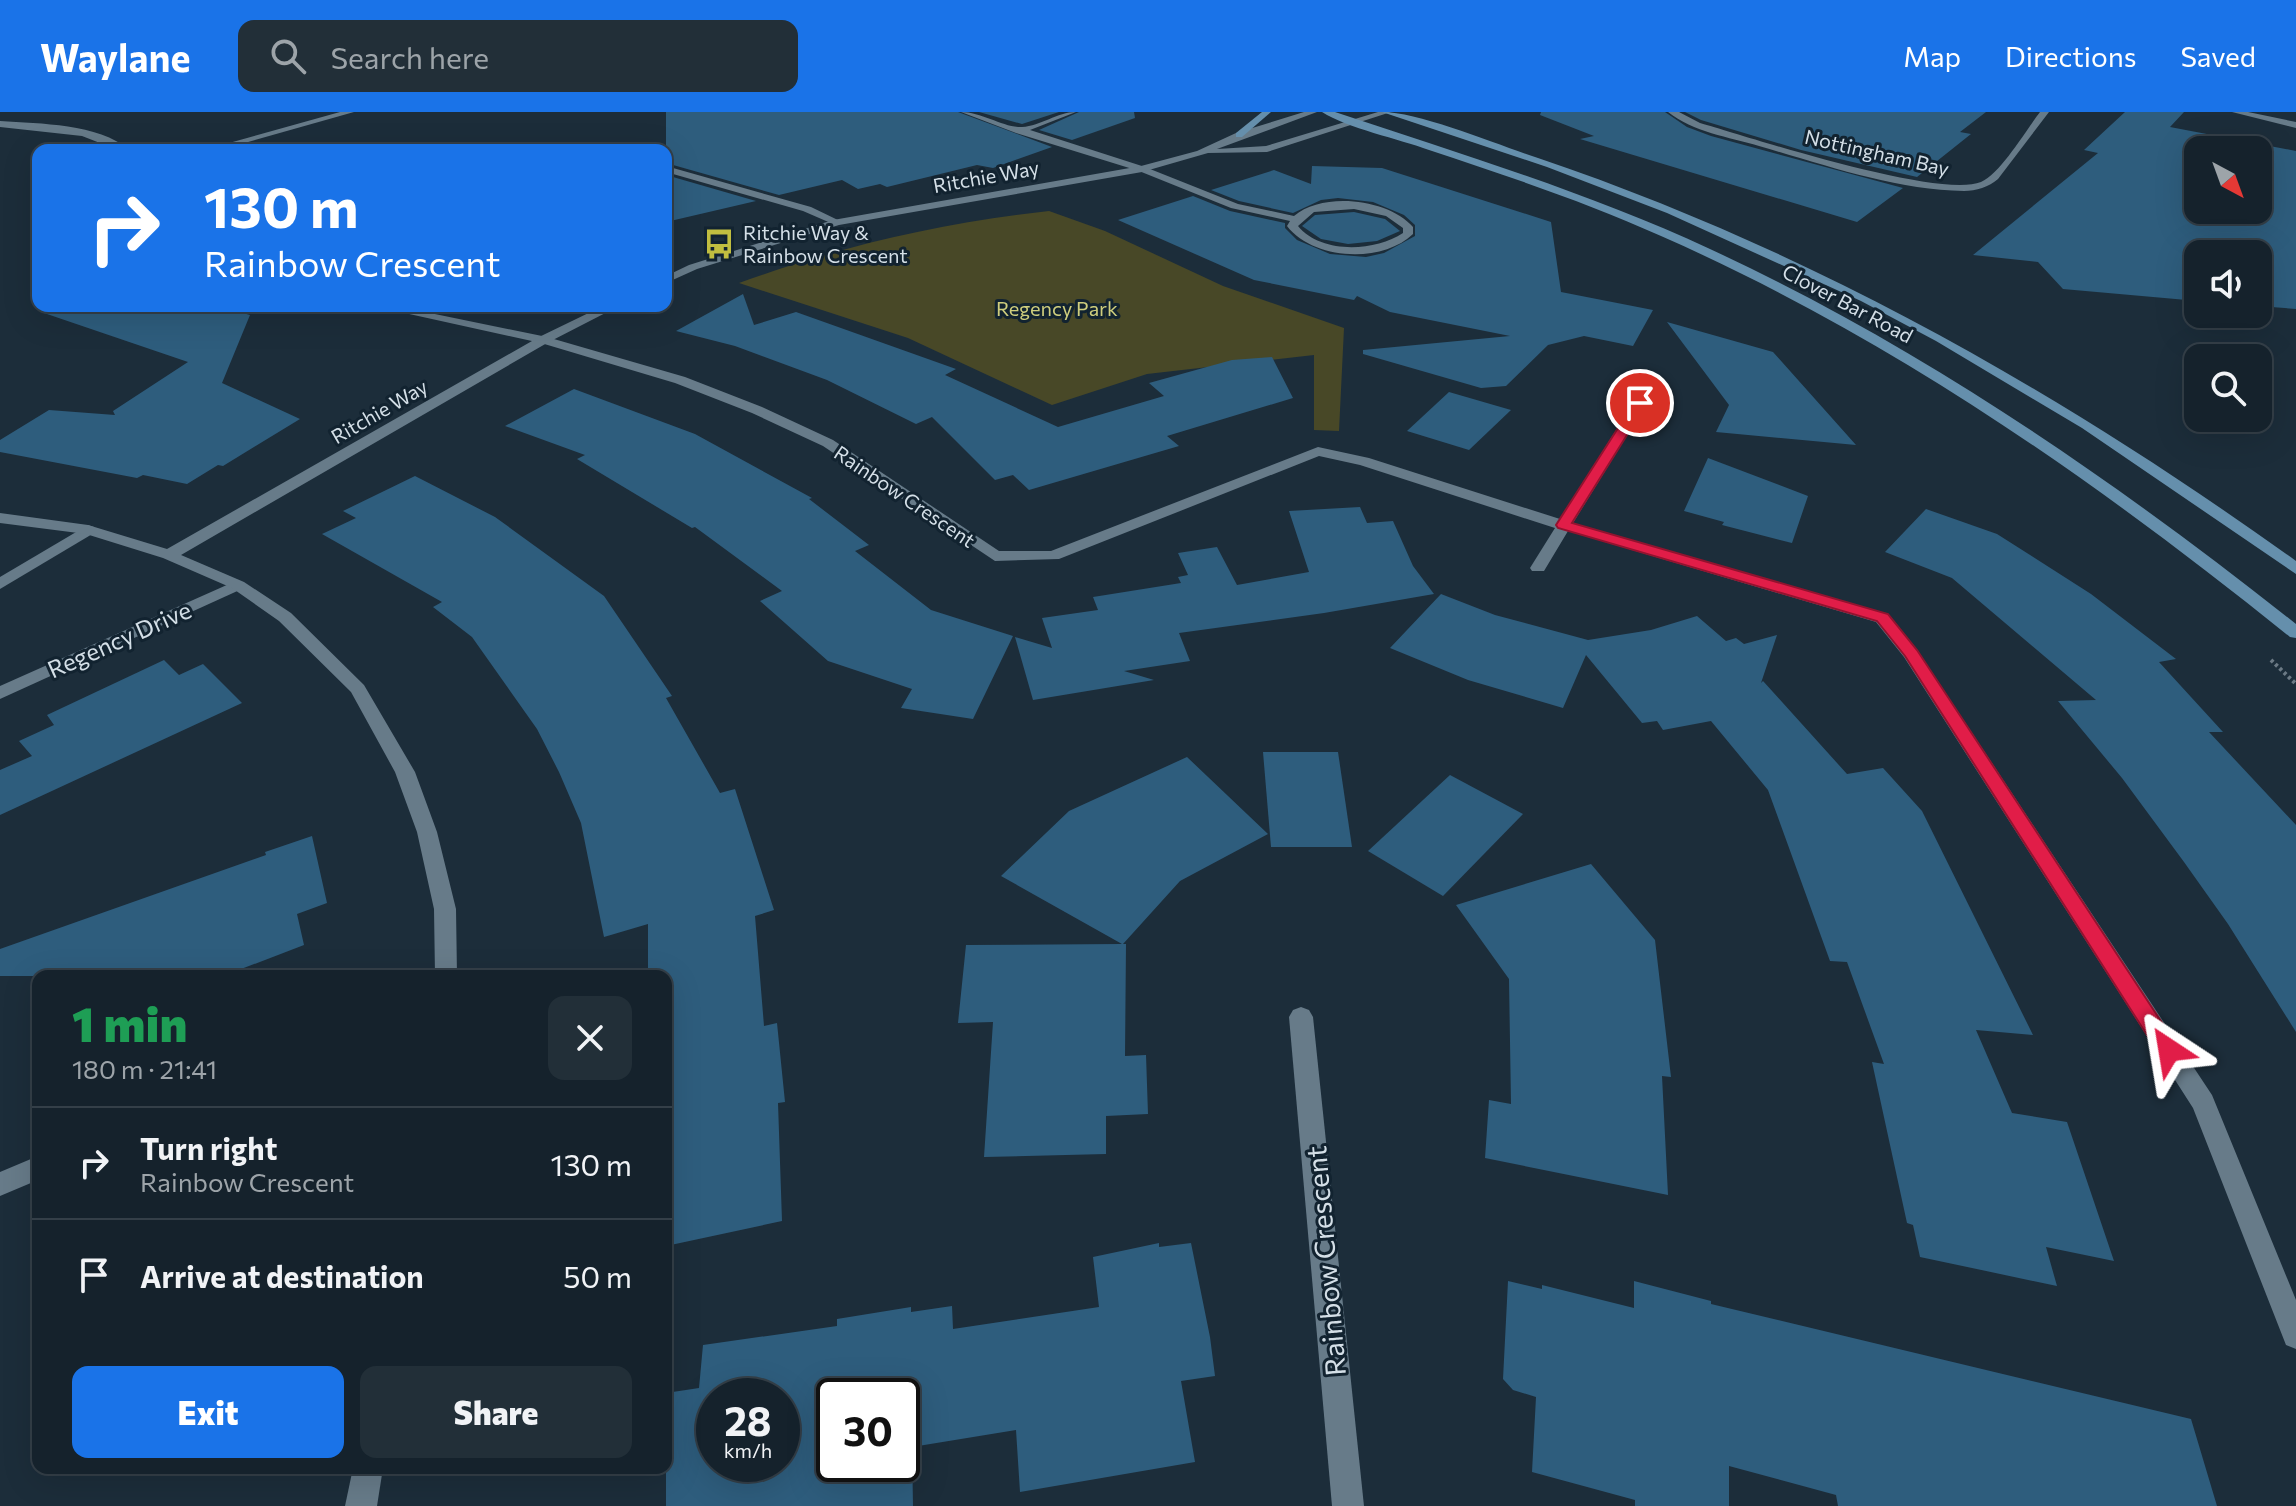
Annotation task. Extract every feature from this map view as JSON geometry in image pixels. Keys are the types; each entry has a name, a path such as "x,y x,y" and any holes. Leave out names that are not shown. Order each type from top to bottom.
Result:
{"main road":[{"path":"1239,135 1267,112"},
{"name":"Clover Bar Road","path":"1326,112 1579,199 1706,252 1810,304 2019,425 2133,505 2296,633"},
{"name":"Clover Bar Road","path":"1386,112 1543,163 1713,228 1835,285 1953,346 2115,443 2296,569"},
{"path":"1436,114 1443,121 1543,163"}],"street":[{"path":"231,144 350,112"},
{"name":"Ritchie Way","path":"965,112 1142,169 1235,206 1295,219 1326,207 1373,208 1401,219 1408,227 1408,234 1390,245 1374,249 1337,248 1305,239 1296,233 1292,226 1295,219"},
{"name":"Ritchie Way","path":"1019,131 1072,112"},
{"name":"Ritchie Way","path":"672,277 693,267 837,222 1142,169 1200,153 1239,135 1313,112"},
{"name":"Ritchie Way","path":"1200,153 1267,149 1386,112"},
{"name":"Nottingham Bay","path":"1672,112 1697,125 1915,184 1970,190 1986,184 2045,112"},
{"path":"2236,112 2296,125"},
{"path":"0,124 76,133 114,144"},
{"path":"672,171 807,209 837,222"},
{"name":"Rainbow Crescent","path":"408,312 543,340 680,380 757,410 828,443 995,556 1053,556 1318,451 1364,461 1563,525 1882,618 1911,654 2203,1103 2296,1335"},
{"name":"Ritchie Way","path":"169,555 543,340 601,312"},
{"path":"1538,568 1640,403"},
{"name":"Regency Drive","path":"0,518 88,530 169,555 238,585 285,617 358,689 405,772 427,832 445,909 446,970"},
{"path":"0,584 88,530"},
{"name":"Regency Drive","path":"0,693 238,585"},
{"name":"Rainbow Crescent","path":"1301,1017 1348,1506"},
{"path":"0,1184 32,1171"},
{"path":"361,1506 367,1474"}],"path":[{"path":"2265,653 2296,684"}],"green space":[{"name":"Regency Park","path":"1049,211 1105,231 1223,286 1344,328 1339,431 1314,430 1314,355 1147,374 1052,405 908,338 739,283 853,247 969,222"}],"building":[{"path":"666,112 958,112 1052,147 993,168 977,165 887,187 880,184 858,189 842,180 779,195 672,165 672,144 666,144"},
{"path":"979,112 1059,112 1022,124"},
{"path":"1079,112 1134,112 1135,118 1072,140 1039,130"},
{"path":"1541,112 1665,112 1687,127 1711,136 1903,188 1857,222 1580,139 1594,136 1540,115"},
{"path":"1685,112 1986,112 1960,132 1971,134 1917,177 1801,150 1701,120"},
{"path":"2125,112 2184,112 2170,127 2217,136 2184,136 2184,224 2272,224 2272,146 2296,151 2296,309 2272,307 2272,240 2184,240 2184,300 2063,289 2038,262 1973,255 2098,153 2084,150"},
{"path":"1312,166 1382,168 1551,222 1561,292 1653,310 1633,346 1584,336 1548,345 1506,386 1481,388 1363,354 1363,350 1510,336 1390,312 1357,296 1354,300 1254,280 1118,220 1193,196 1230,211 1285,223 1285,228 1297,240 1330,254 1366,257 1384,253 1415,236 1415,225 1404,215 1373,202 1338,198 1321,200 1293,213 1239,201 1211,190 1274,170 1311,184"},
{"path":"672,177 756,201 672,221"},
{"path":"1354,212 1385,219 1400,231 1377,241 1348,244 1321,239 1302,226 1315,215"},
{"path":"743,294 754,325 796,312 956,369 945,375 1058,427 1164,396 1149,383 1232,360 1272,357 1293,398 1167,436 1179,446 1029,490 1013,475 995,480 932,417 916,424 827,380 735,346 676,331"},
{"path":"239,312 250,315 222,383 300,419 187,484 143,475 137,478 0,452 0,440 49,410 115,415 113,411 188,362 44,313"},
{"path":"1667,322 1773,352 1856,445 1716,432 1729,405"},
{"path":"574,389 695,434 812,498 809,499 869,545 855,551 931,610 1013,636 973,719 901,708 912,689 828,661 760,601 782,591 695,527 577,459 585,455 505,426"},
{"path":"1449,392 1511,410 1469,450 1407,431"},
{"path":"1708,458 1808,496 1792,543 1722,525 1724,522 1684,511"},
{"path":"415,476 495,517 604,596 672,696 666,698 720,793 735,789 774,910 755,916 764,1026 777,1023 785,1102 778,1103 782,1221 672,1245 672,970 648,970 648,924 604,937 581,823 537,729 472,637 433,607 442,602 322,534 356,518 343,511"},
{"path":"1360,507 1367,523 1393,521 1413,566 1434,594 1179,633 1190,661 1124,671 1154,680 1033,700 1015,637 1052,648 1042,618 1098,610 1093,597 1181,583 1178,577 1188,575 1178,553 1217,547 1237,585 1309,572 1289,511"},
{"path":"1926,509 1997,534 2091,594 2176,659 2159,662 2223,732 2209,732 2296,825 2296,1032 2228,924 2184,862 2122,778 2058,701 2096,700 1952,578 1885,552"},
{"path":"1441,594 1495,615 1588,640 1651,630 1697,616 1726,641 1736,638 1744,644 1777,635 1761,683 1763,681 1847,774 1883,768 1922,811 2033,1035 1976,1030 2012,1113 2067,1122 2114,1261 2046,1247 2057,1286 1920,1257 1913,1225 1907,1223 1872,1062 1884,1064 1847,962 1830,961 1768,790 1711,721 1663,730 1657,721 1642,723 1586,655 1563,708 1468,680 1390,648"},
{"path":"164,660 179,675 203,664 242,703 0,815 0,770 32,756 19,741 54,725 47,715"},
{"path":"1263,752 1338,752 1352,847 1271,847"},
{"path":"1187,757 1268,834 1180,881 1123,944 1126,944 1125,1056 1146,1055 1148,1114 1106,1116 1106,1154 984,1157 993,1022 958,1023 966,945 1122,944 1001,876 1069,811"},
{"path":"1450,775 1523,814 1443,896 1368,851"},
{"path":"312,836 327,903 297,914 304,945 239,970 32,970 32,976 0,976 0,949 266,855 265,852"},
{"path":"1591,864 1655,940 1671,1077 1662,1076 1668,1195 1485,1158 1489,1100 1511,1104 1509,979 1456,905"},
{"path":"1159,1243 1159,1247 1191,1243 1215,1376 1181,1381 1195,1462 1020,1492 1016,1430 920,1446 920,1378 816,1378 816,1482 913,1482 913,1506 666,1506 666,1474 672,1474 672,1392 696,1388 696,1482 800,1482 800,1378 700,1378 703,1345 837,1326 837,1319 911,1307 911,1312 952,1306 953,1329 1099,1307 1093,1257"},
{"path":"1508,1281 1542,1289 1542,1285 1634,1308 1634,1281 1711,1301 1711,1304 2191,1419 2217,1506 1838,1506 1836,1495 1729,1466 1729,1506 1635,1506 1635,1500 1532,1472 1536,1397 1513,1390 1503,1379"}],"place":[{"name":"Ritchie Way & Rainbow Crescent","path":"719,244"}],"route":[{"path":"1640,403 1563,525 1843,604 1882,618 1911,654 2169,1050"}]}
